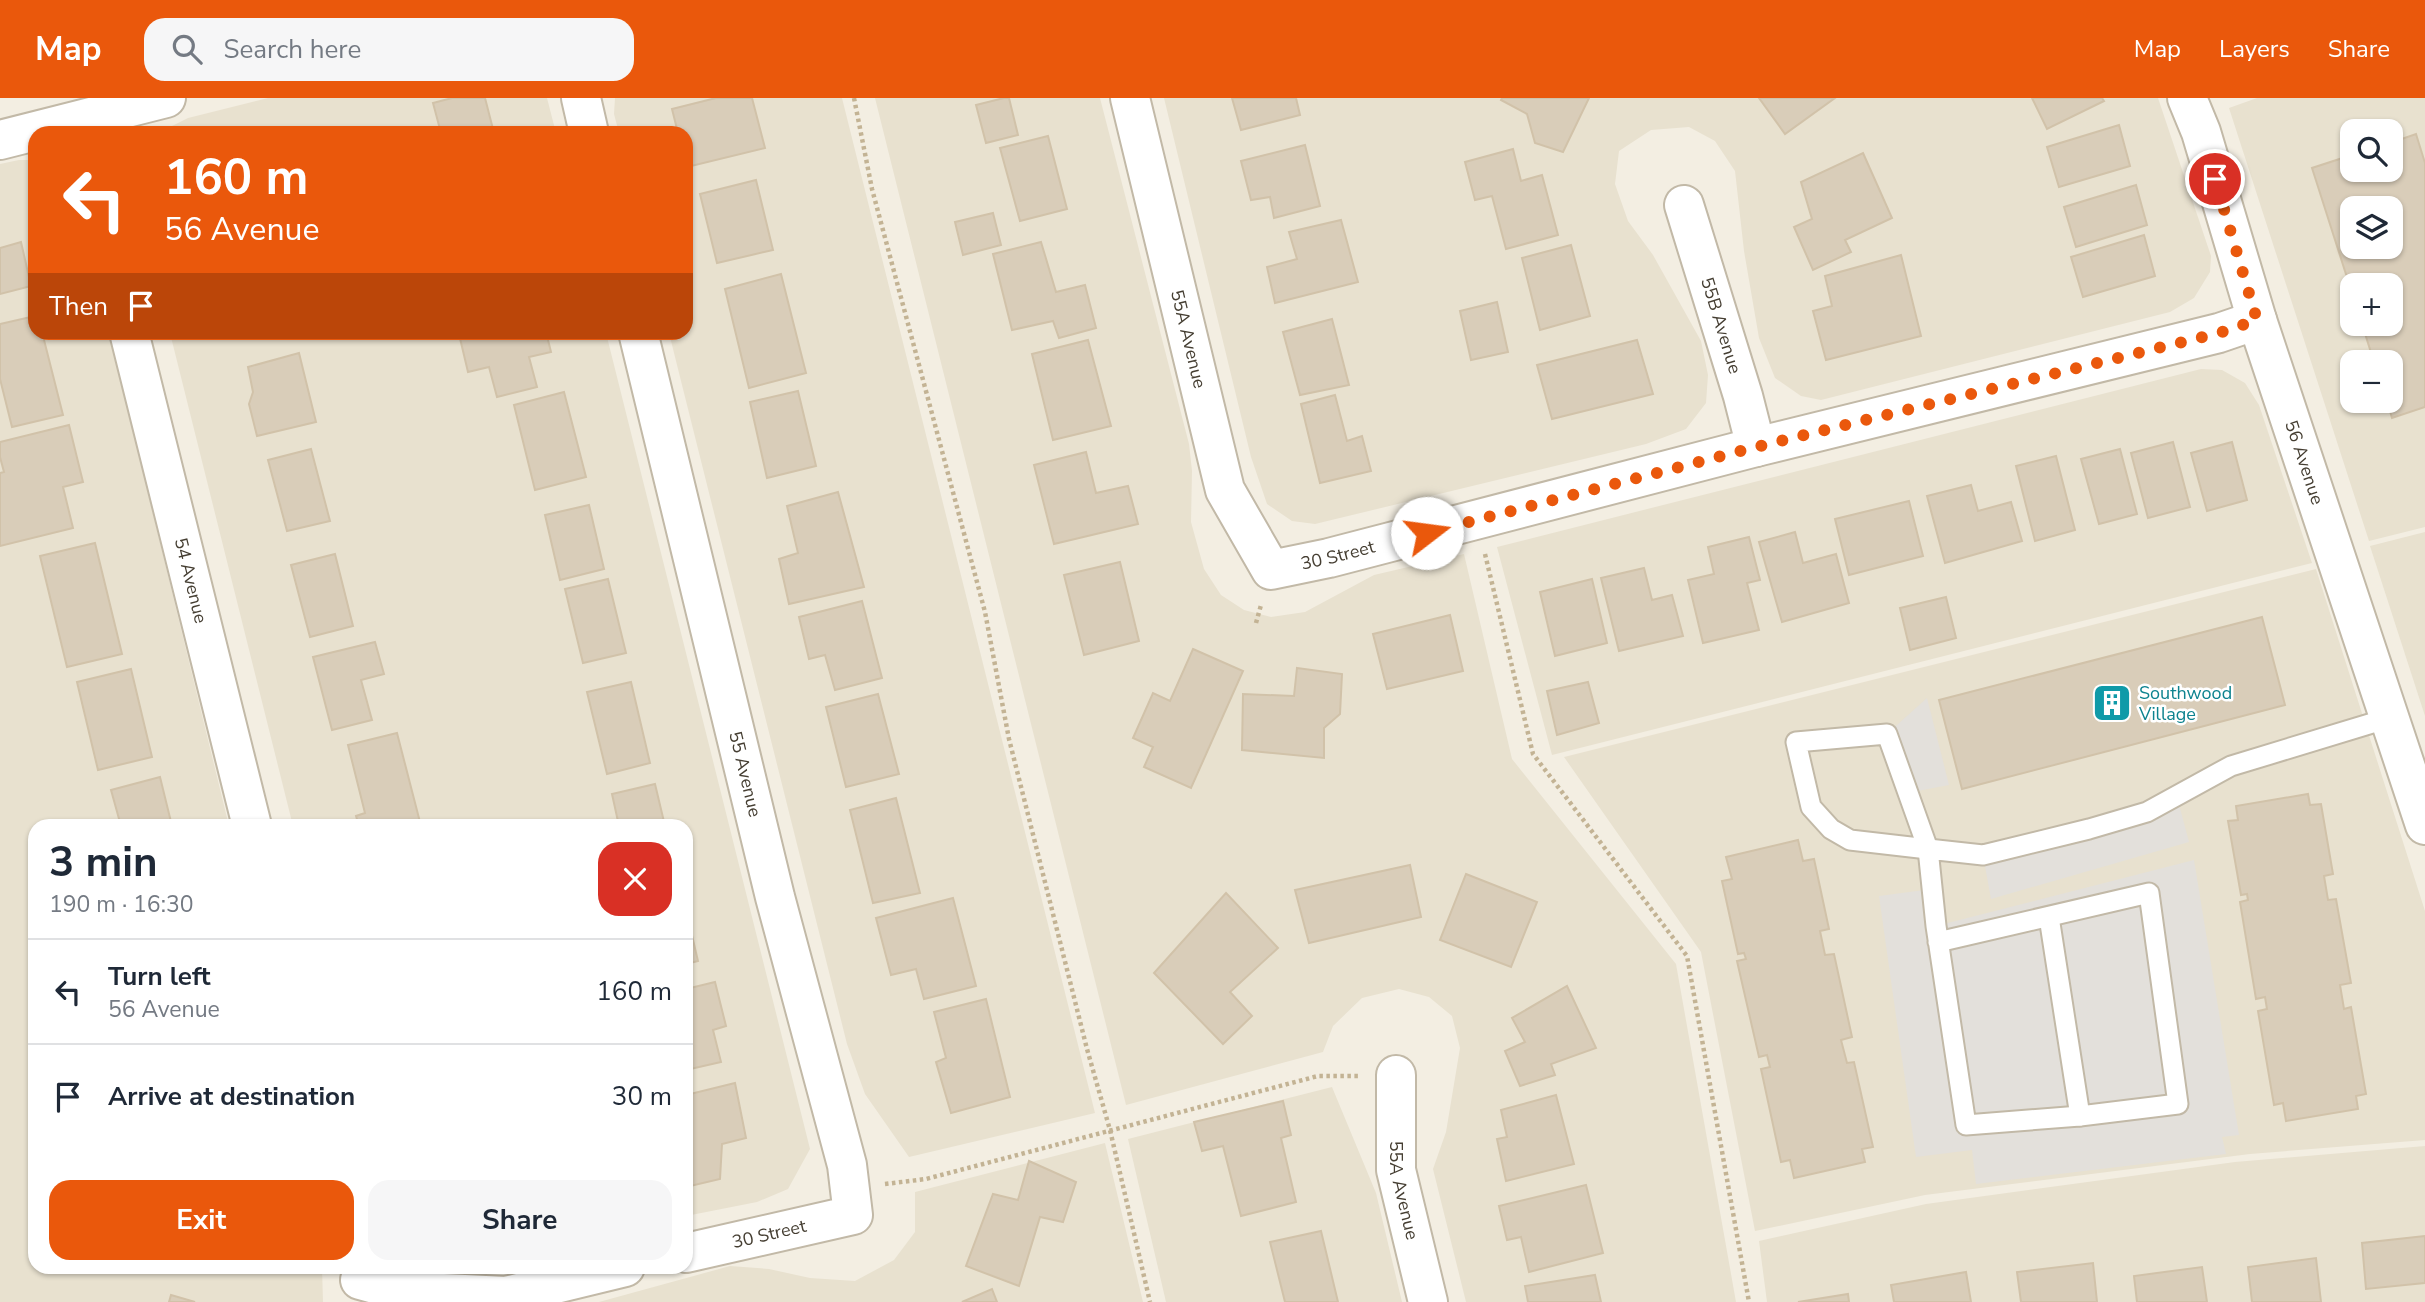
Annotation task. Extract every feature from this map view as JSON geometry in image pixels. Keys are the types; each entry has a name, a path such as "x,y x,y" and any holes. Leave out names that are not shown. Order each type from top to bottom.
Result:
{"street":[{"path":"80,126 166,98"},
{"path":"580,98 587,126"},
{"name":"55A Avenue","path":"1130,98 1225,490 1271,570"},
{"name":"56 Avenue","path":"2187,98 2201,132 2257,320 2389,718 2418,774 2425,825"},
{"path":"0,140 28,135"},
{"name":"55B Avenue","path":"1684,205 1756,447"},
{"name":"30 Street","path":"1271,570 1329,558 1756,447 2219,333 2257,320"},
{"name":"54 Avenue","path":"131,340 250,819"},
{"name":"55 Avenue","path":"640,340 775,897 847,1165 853,1215"},
{"name":"55A Avenue","path":"1396,1075 1396,1170 1428,1302"},
{"name":"30 Street","path":"693,1251 853,1215"},
{"path":"357,1283 401,1291 506,1296 596,1274"}],"lane":[{"path":"1938,942 2149,893 2178,1104 2080,1116 1966,1125 1938,942 1928,849 1887,734 1796,742 1811,807 1831,830 1850,840 1928,849 1983,855 2147,812 2231,766 2389,718"},
{"path":"2049,917 2080,1116"}],"path":[{"path":"854,98 872,189 985,612 1009,739 1087,1049 1111,1130 1150,1302"},
{"path":"1486,559 1533,754 1687,956 1749,1302"},
{"path":"926,1179 1318,1076"}],"shaded area":[{"path":"268,98 547,98 554,126 172,126 188,118"},
{"path":"615,98 842,98 1095,1113 909,1157 865,1094 847,1044 671,340 693,340 693,126 617,126 614,114"},
{"path":"875,98 1100,98 1189,444 1192,471 1191,522 1204,569 1221,595 1244,610 1271,617 1305,612 1374,575 1464,554 1512,759 1676,964 1736,1302 1466,1302 1433,1169 1446,1132 1460,1048 1452,1016 1429,997 1399,989 1362,998 1333,1026 1323,1052 1126,1105"},
{"path":"1164,98 2158,98 2211,256 2210,272 2194,298 2170,312 1821,400 1801,396 1775,378 1759,338 1744,251 1735,171 1715,141 1689,127 1651,130 1619,151 1615,184 1628,221 1653,255 1701,341 1708,375 1706,403 1686,429 1646,444 1315,524 1292,521 1267,504 1251,457"},
{"path":"2257,98 2425,98 2425,527 2369,541 2229,108"},
{"path":"28,160 28,340 111,340 227,819 28,819 28,1274 322,1274 323,1302 0,1302 0,164"},
{"path":"172,340 608,340 810,1149 788,1189 757,1202 693,1215 693,819 291,819"},
{"path":"2201,369 2222,370 2245,383 2259,405 2312,563 1552,755 1497,547"},
{"path":"2425,532 2425,716 2370,546"},
{"path":"2316,569 2425,911 2425,1140 2250,1154 1925,1195 1755,1231 1701,952 1564,757"},
{"path":"1927,698 1949,785 1907,793 1887,734"},
{"path":"2177,797 2189,842 1991,899 1983,855"},
{"path":"2194,860 2239,1135 2222,1137 2226,1154 1976,1184 1972,1150 1916,1157 1879,896 1932,889 1936,926"},
{"path":"1332,1087 1376,1193 1402,1302 1166,1302 1128,1139"},
{"path":"1105,1143 1143,1302 599,1302 730,1266 769,1269 810,1278 855,1281 894,1260 915,1232 915,1192"},
{"path":"2425,1146 2425,1302 1767,1302 1759,1241 1926,1204 2235,1162"}],"building":[{"path":"452,98 485,98 492,126 439,126 433,103"},
{"path":"716,98 752,98 765,148 693,166 693,126 676,126 672,109"},
{"path":"1009,98 1018,135 986,143 976,105"},
{"path":"1232,98 1296,98 1300,115 1241,130"},
{"path":"1589,98 1563,152 1535,143 1527,114 1501,100"},
{"path":"1759,98 1835,98 1785,134"},
{"path":"2032,98 2102,98 2104,101 2047,129"},
{"path":"2119,125 2130,166 2059,187 2047,147"},
{"path":"2416,134 2425,163 2425,407 2392,418 2391,413 2403,413 2403,350 2370,350 2366,336 2403,336 2403,273 2346,273 2341,259 2403,259 2403,196 2340,196 2340,256 2312,168 2340,159 2340,182 2403,182 2403,138"},
{"path":"1048,136 1067,209 1020,221 1000,148"},
{"path":"1305,145 1320,206 1274,218 1270,197 1251,200 1241,161"},
{"path":"1513,149 1521,181 1542,175 1558,235 1506,249 1492,196 1475,200 1465,162"},
{"path":"1863,153 1892,218 1845,240 1851,252 1813,270 1794,227 1812,219 1801,182"},
{"path":"756,180 773,250 717,263 700,194"},
{"path":"2136,185 2147,225 2076,247 2064,207"},
{"path":"993,213 1001,245 963,255 955,222"},
{"path":"1341,220 1358,282 1275,303 1267,267 1297,259 1289,232"},
{"path":"2144,235 2155,276 2083,297 2071,257"},
{"path":"21,242 28,273 28,287 0,294 0,248"},
{"path":"1041,242 1056,292 1085,285 1096,328 1059,338 1053,321 1012,330 993,254"},
{"path":"1571,245 1590,316 1540,330 1522,258"},
{"path":"1901,255 1921,336 1826,360 1813,311 1832,306 1825,276"},
{"path":"781,274 806,373 749,388 725,289"},
{"path":"1497,302 1508,352 1471,360 1460,311"},
{"path":"28,318 28,340 44,340 63,415 12,427 0,379 0,324"},
{"path":"1332,319 1349,385 1300,395 1283,332"},
{"path":"460,340 548,340 551,352 529,357 537,387 497,397 489,367 468,372"},
{"path":"1088,340 1111,426 1053,440 1032,354"},
{"path":"1637,340 1653,394 1552,419 1537,365"},
{"path":"299,353 316,422 257,436 249,404 253,392 248,367"},
{"path":"798,391 816,466 767,478 750,402"},
{"path":"564,392 586,477 535,490 514,405"},
{"path":"1335,395 1347,441 1362,436 1371,471 1320,483 1301,404"},
{"path":"69,425 83,482 63,487 73,528 0,546 0,473 4,472 0,442"},
{"path":"2173,442 2190,507 2148,518 2131,453"},
{"path":"2232,442 2247,500 2207,511 2191,453"},
{"path":"311,449 330,521 287,531 268,460"},
{"path":"2120,449 2137,514 2099,524 2081,459"},
{"path":"1086,452 1096,493 1128,486 1138,524 1054,544 1034,465"},
{"path":"2056,456 2075,530 2035,541 2016,466"},
{"path":"1971,485 1978,511 2011,502 2022,541 1945,563 1927,496"},
{"path":"838,492 864,587 789,604 779,559 798,553 787,506"},
{"path":"1909,501 1923,556 1849,575 1835,519"},
{"path":"589,505 604,569 560,580 545,515"},
{"path":"1795,532 1803,563 1836,554 1849,603 1782,622 1759,542"},
{"path":"1749,537 1760,580 1747,583 1759,630 1703,643 1688,580 1714,574 1708,547"},
{"path":"95,543 122,654 67,667 40,556"},
{"path":"335,554 353,626 310,637 291,565"},
{"path":"1120,562 1139,641 1084,655 1064,575"},
{"path":"1644,568 1652,600 1672,595 1683,636 1619,651 1601,578"},
{"path":"608,579 626,653 583,663 565,589"},
{"path":"1592,579 1607,643 1555,656 1540,592"},
{"path":"1946,597 1956,638 1910,650 1900,608"},
{"path":"862,601 882,678 835,690 825,655 809,659 799,617"},
{"path":"1450,615 1463,671 1387,689 1373,634"},
{"name":"Southwood Village","path":"2262,617 2285,705 1962,789 1939,700"},
{"path":"375,642 384,674 361,680 372,720 332,730 313,657"},
{"path":"1193,649 1243,671 1191,788 1144,767 1153,747 1133,738 1153,693 1170,701"},
{"path":"1297,668 1342,674 1340,714 1324,728 1324,758 1242,750 1243,694 1294,696"},
{"path":"131,669 152,757 98,770 77,682"},
{"path":"631,682 650,763 607,774 587,692"},
{"path":"1588,682 1599,723 1557,735 1547,691"},
{"path":"878,694 899,774 846,787 826,707"},
{"path":"397,733 419,819 357,819 356,816 365,813 348,745"},
{"path":"160,777 170,819 119,819 111,790"},
{"path":"655,784 663,819 617,819 612,794"},
{"path":"2308,794 2310,805 2321,804 2333,874 2324,876 2328,900 2336,899 2351,983 2340,985 2344,1009 2351,1007 2366,1094 2356,1096 2358,1109 2286,1121 2283,1103 2274,1105 2258,1011 2267,1009 2265,997 2256,999 2240,902 2248,900 2247,894 2241,895 2228,821 2238,820 2236,806"},
{"path":"896,798 920,893 873,903 850,810"},
{"path":"1798,840 1803,861 1814,859 1829,929 1820,931 1825,955 1834,954 1852,1037 1841,1040 1847,1063 1854,1062 1873,1147 1862,1149 1865,1162 1794,1178 1790,1160 1781,1162 1761,1069 1770,1067 1767,1055 1759,1057 1737,961 1746,959 1744,953 1738,954 1722,881 1732,879 1726,857"},
{"path":"1410,865 1421,917 1309,943 1295,890"},
{"path":"1466,874 1537,902 1511,967 1440,940"},
{"path":"1226,893 1278,948 1230,992 1252,1016 1223,1044 1154,973"},
{"path":"953,898 976,986 924,999 916,969 891,975 876,918"},
{"path":"693,940 698,961 693,962"},
{"path":"715,982 726,1026 713,1030 721,1062 693,1068 693,987"},
{"path":"1567,986 1596,1048 1551,1064 1555,1075 1520,1086 1505,1051 1525,1042 1512,1018"},
{"path":"986,999 1010,1097 951,1113 936,1062 946,1058 934,1012"},
{"path":"735,1083 746,1138 722,1144 720,1179 693,1185 693,1093"},
{"path":"1556,1095 1574,1164 1506,1181 1497,1139 1507,1137 1501,1110"},
{"path":"1283,1101 1291,1135 1281,1138 1296,1202 1241,1216 1223,1146 1202,1151 1194,1122"},
{"path":"1029,1161 1076,1182 1063,1222 1040,1217 1019,1286 966,1266 993,1194 1018,1200"},
{"path":"1586,1185 1603,1253 1529,1272 1521,1237 1507,1240 1499,1206"},
{"path":"1321,1231 1338,1302 1285,1302 1270,1242"},
{"path":"2425,1236 2425,1283 2366,1289 2362,1243"},
{"path":"2316,1258 2321,1302 2252,1302 2248,1267"},
{"path":"2093,1263 2097,1302 2021,1302 2017,1272"},
{"path":"2202,1267 2207,1302 2137,1302 2134,1276"},
{"path":"1966,1272 1971,1302 1894,1302 1891,1285"},
{"path":"1595,1275 1601,1302 1528,1302 1525,1286"},
{"path":"992,1289 997,1302 962,1302"},
{"path":"1848,1294 1849,1302 1798,1302"},
{"path":"171,1295 195,1302 169,1302"}],"place":[{"name":"Southwood Village","path":"2112,703"}],"route":[{"path":"1427,533 1756,447 2219,333 2257,320 2215,179"}]}
